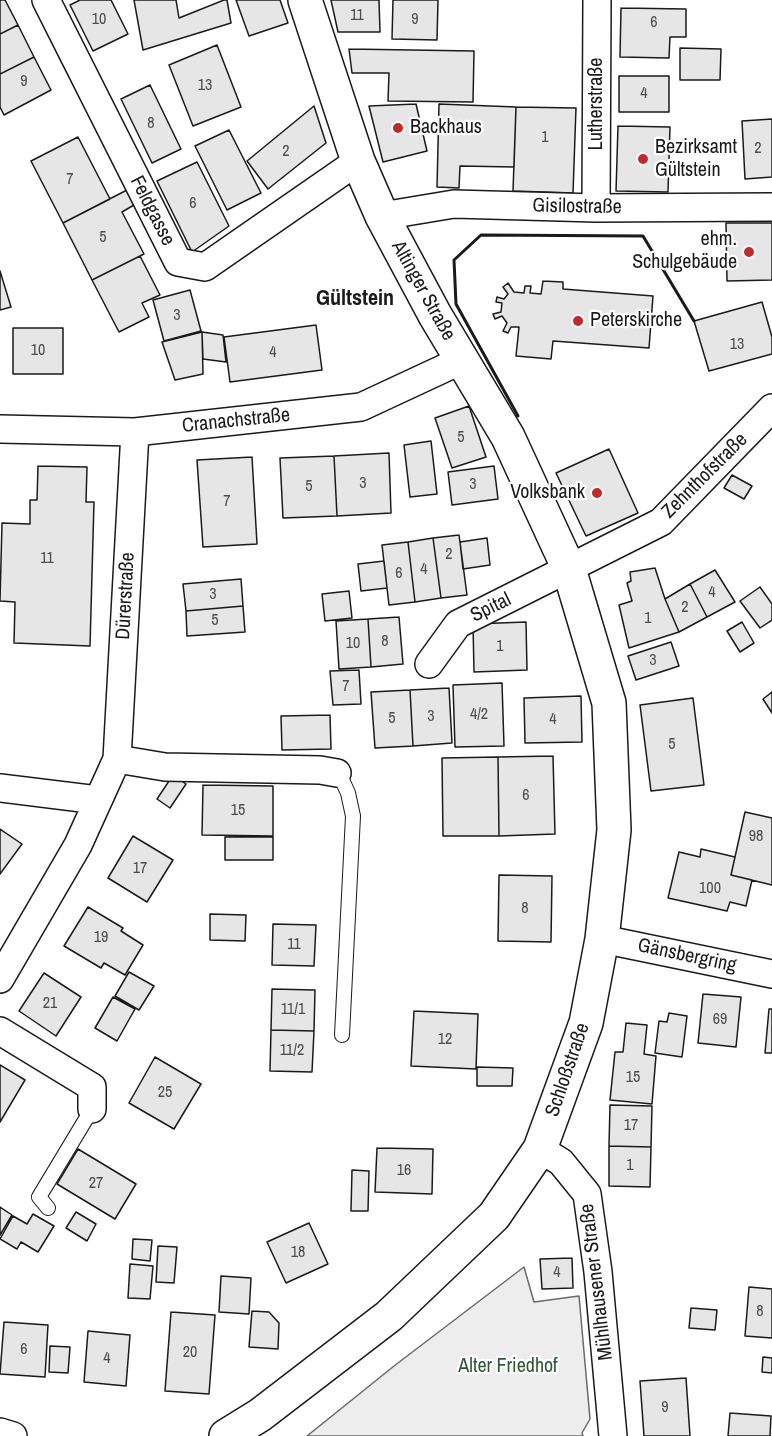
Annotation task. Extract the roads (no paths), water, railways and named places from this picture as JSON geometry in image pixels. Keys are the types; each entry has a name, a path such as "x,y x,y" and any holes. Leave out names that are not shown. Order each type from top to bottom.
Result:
{"street":[{"name":"Feldgasse","path":"46,0 178,262 205,267 358,160"},
{"name":"Altinger Straße","path":"305,0 358,160 382,216 435,315 508,437 569,569"},
{"name":"Lutherstraße","path":"596,208 597,0"},
{"name":"Gisilostraße","path":"382,216 454,204 596,208 772,207"},
{"name":"Cranachstraße","path":"0,429 135,432 361,407 462,360"},
{"name":"Zehnthofstraße","path":"569,569 662,522 772,408"},
{"name":"Dürerstraße","path":"0,979 78,845 117,759 135,432"},
{"name":"Spital","path":"429,664 458,624 569,569"},
{"name":"Schloßstraße","path":"226,1436 260,1415 389,1316 494,1216 540,1149 586,1023 602,939 614,831 609,703 569,569"},
{"path":"117,759 165,767 320,770 337,773"},
{"path":"0,788 98,800"},
{"name":"Gänsbergring","path":"602,939 772,974"},
{"path":"0,1031 92,1087 92,1109"},
{"name":"Mühlhausener Straße","path":"540,1149 561,1162 587,1194 598,1272 613,1436"}],"lane":[{"path":"337,773 344,782 353,816 342,1035"},
{"path":"48,1208 39,1197 92,1109"}],"place":[{"name":"Backhaus","path":"398,128"},
{"name":"Bezirksamt Gültstein","path":"643,159"},
{"name":"ehm. Schulgebäude","path":"749,252"},
{"name":"Peterskirche","path":"578,321"},
{"name":"Volksbank","path":"597,493"}],"district":[{"name":"Gültstein","path":"355,299"}],"park label":[{"name":"Alter Friedhof","path":"508,1367"}]}
